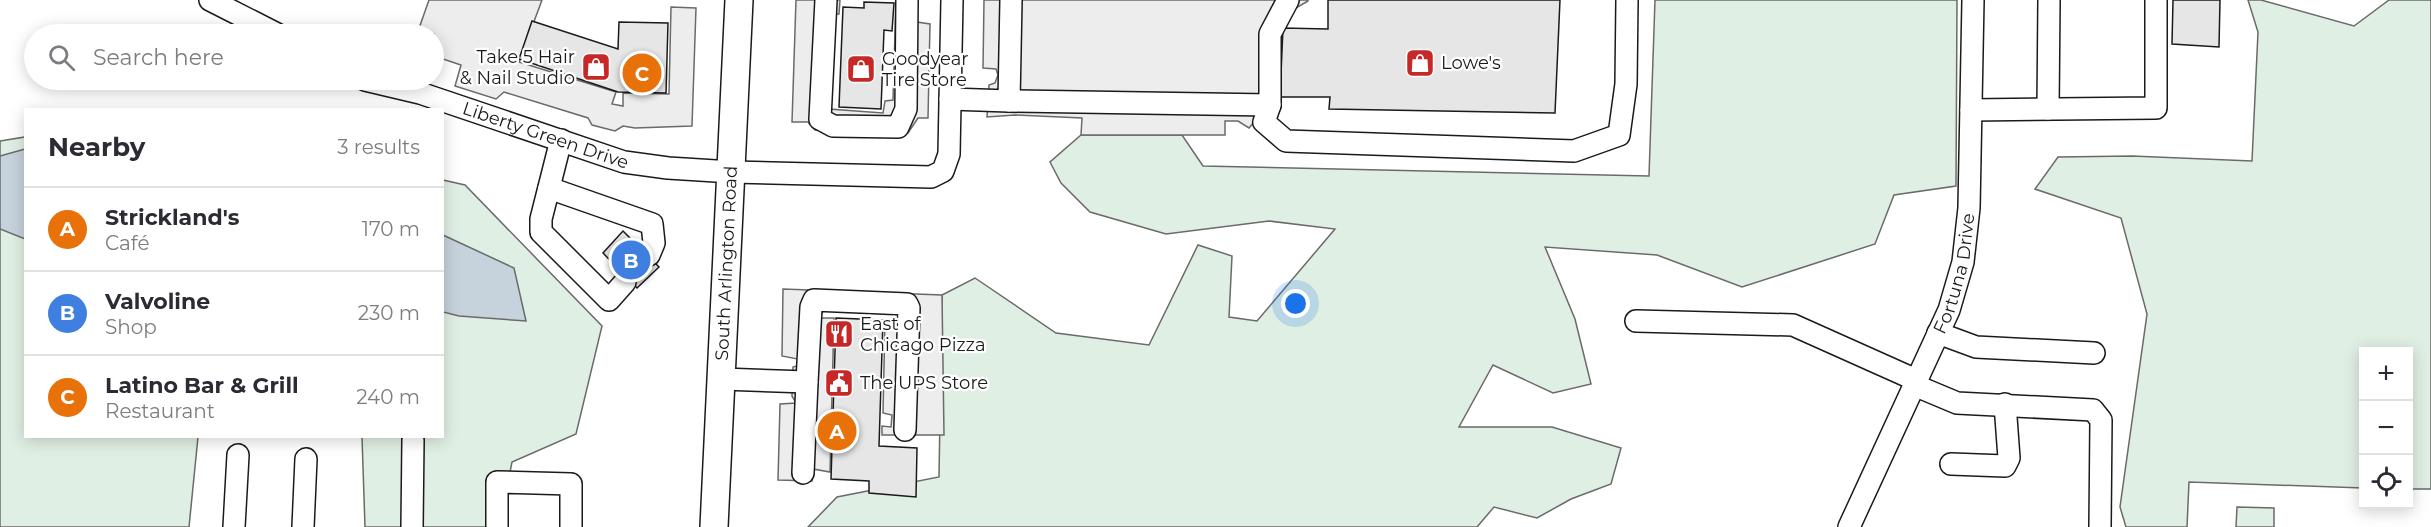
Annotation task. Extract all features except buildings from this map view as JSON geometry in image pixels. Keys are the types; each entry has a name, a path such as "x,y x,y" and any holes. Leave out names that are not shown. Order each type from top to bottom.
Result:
{"main road":[{"name":"South Arlington Road","path":"714,527 739,0"}],"street":[{"path":"210,0 257,24"},
{"path":"826,0 820,119 833,126 898,127 906,109 908,0"},
{"path":"952,0 950,99 1270,105"},
{"path":"1009,100 1011,0"},
{"path":"1288,0 1270,34 1270,105 1264,122 1286,141 1574,151 1619,135 1626,84 1627,0"},
{"name":"Fortuna Drive","path":"1849,527 1954,296 1965,252 1969,208 1973,0"},
{"path":"2048,109 2049,0"},
{"path":"1971,110 2156,108 2156,0"},
{"name":"Liberty Green Drive","path":"407,90 624,162 668,168 732,172 920,177 939,175 947,163 950,99"},
{"path":"561,140 541,219 541,232 609,300 625,282"},
{"path":"549,188 652,224 654,243 649,255"},
{"path":"803,473 811,307 814,300 907,304 909,308 905,430"},
{"path":"1636,321 1793,325 1957,403 2092,410 2101,420 2100,527"},
{"path":"1938,333 1976,347 2094,353"},
{"path":"722,379 807,382"},
{"path":"1951,464 2005,466 2009,458 2005,404"},
{"path":"412,527 413,440"},
{"path":"234,527 238,455"},
{"path":"303,527 306,459"},
{"path":"497,527 497,482 571,484 571,527"}],"green space":[{"path":"1655,0 1957,0 1956,186 1894,195 1875,244 1742,287 1657,255 1545,247 1575,319 1591,384 1553,393 1493,365 1459,427 1552,427 1621,448 1611,484 1571,499 1537,518 1494,507 1477,527 808,527 837,497 939,477 942,295 975,278 1056,333 1149,345 1198,245 1232,256 1229,317 1257,321 1335,229 1269,221 1166,234 1090,212 1061,183 1050,162 1081,135 1182,135 1203,166 1649,176"},
{"path":"2248,0 2261,0 2354,26 2389,0 2431,0 2431,489 2413,489 2413,347 2359,347 2359,488 2189,482 2187,527 2126,527 2120,507 2147,314 2121,218 2035,189 2058,157 2132,156 2252,161 2258,32"},
{"path":"24,137 24,438 198,438 189,527 0,527 0,141"},
{"path":"444,180 465,185 602,326 576,434 512,462 499,527 365,527 362,438 444,438"},
{"path":"2237,507 2274,508 2274,527 2236,527"}],"shaded area":[{"path":"429,0 542,0 519,62 616,92 612,104 623,106 623,93 669,94 671,7 696,8 692,126 635,128 623,126 615,131 592,125 588,118 504,92 496,99 455,86 461,65 444,59 444,24 421,24"},
{"path":"796,0 840,0 839,14 834,14 829,109 883,113 885,101 893,100 896,0 915,0 917,22 930,24 928,118 918,118 908,133 815,130 808,122 792,122"},
{"path":"984,0 1308,1 1282,19 1275,98 1249,128 1238,121 1225,121 1225,135 1081,135 1082,118 1015,115 987,117 989,85 995,83 998,75 996,69 983,68"},
{"path":"24,150 24,239 0,229 0,156"},
{"path":"444,235 514,268 526,321 459,316 444,312"},
{"path":"783,289 942,295 944,435 882,435 882,426 891,427 892,415 883,413 885,321 902,321 900,315 895,312 828,309 823,311 820,318 834,318 830,472 813,469 812,481 778,480 780,404 796,403 792,396 793,367 797,366 798,359 782,356"}],"tunnel":[{"path":"625,282 649,255"}],"place":[{"name":"Lowe's","path":"1420,63"},
{"name":"Take 5 Hair & Nail Studio","path":"596,67"},
{"name":"Goodyear Tire Store","path":"861,69"},
{"name":"Latino Bar & Grill","path":"642,73"},
{"name":"Valvoline","path":"631,260"},
{"name":"East of Chicago Pizza","path":"839,334"},
{"name":"The UPS Store","path":"839,383"},
{"name":"Strickland's","path":"837,431"}]}
